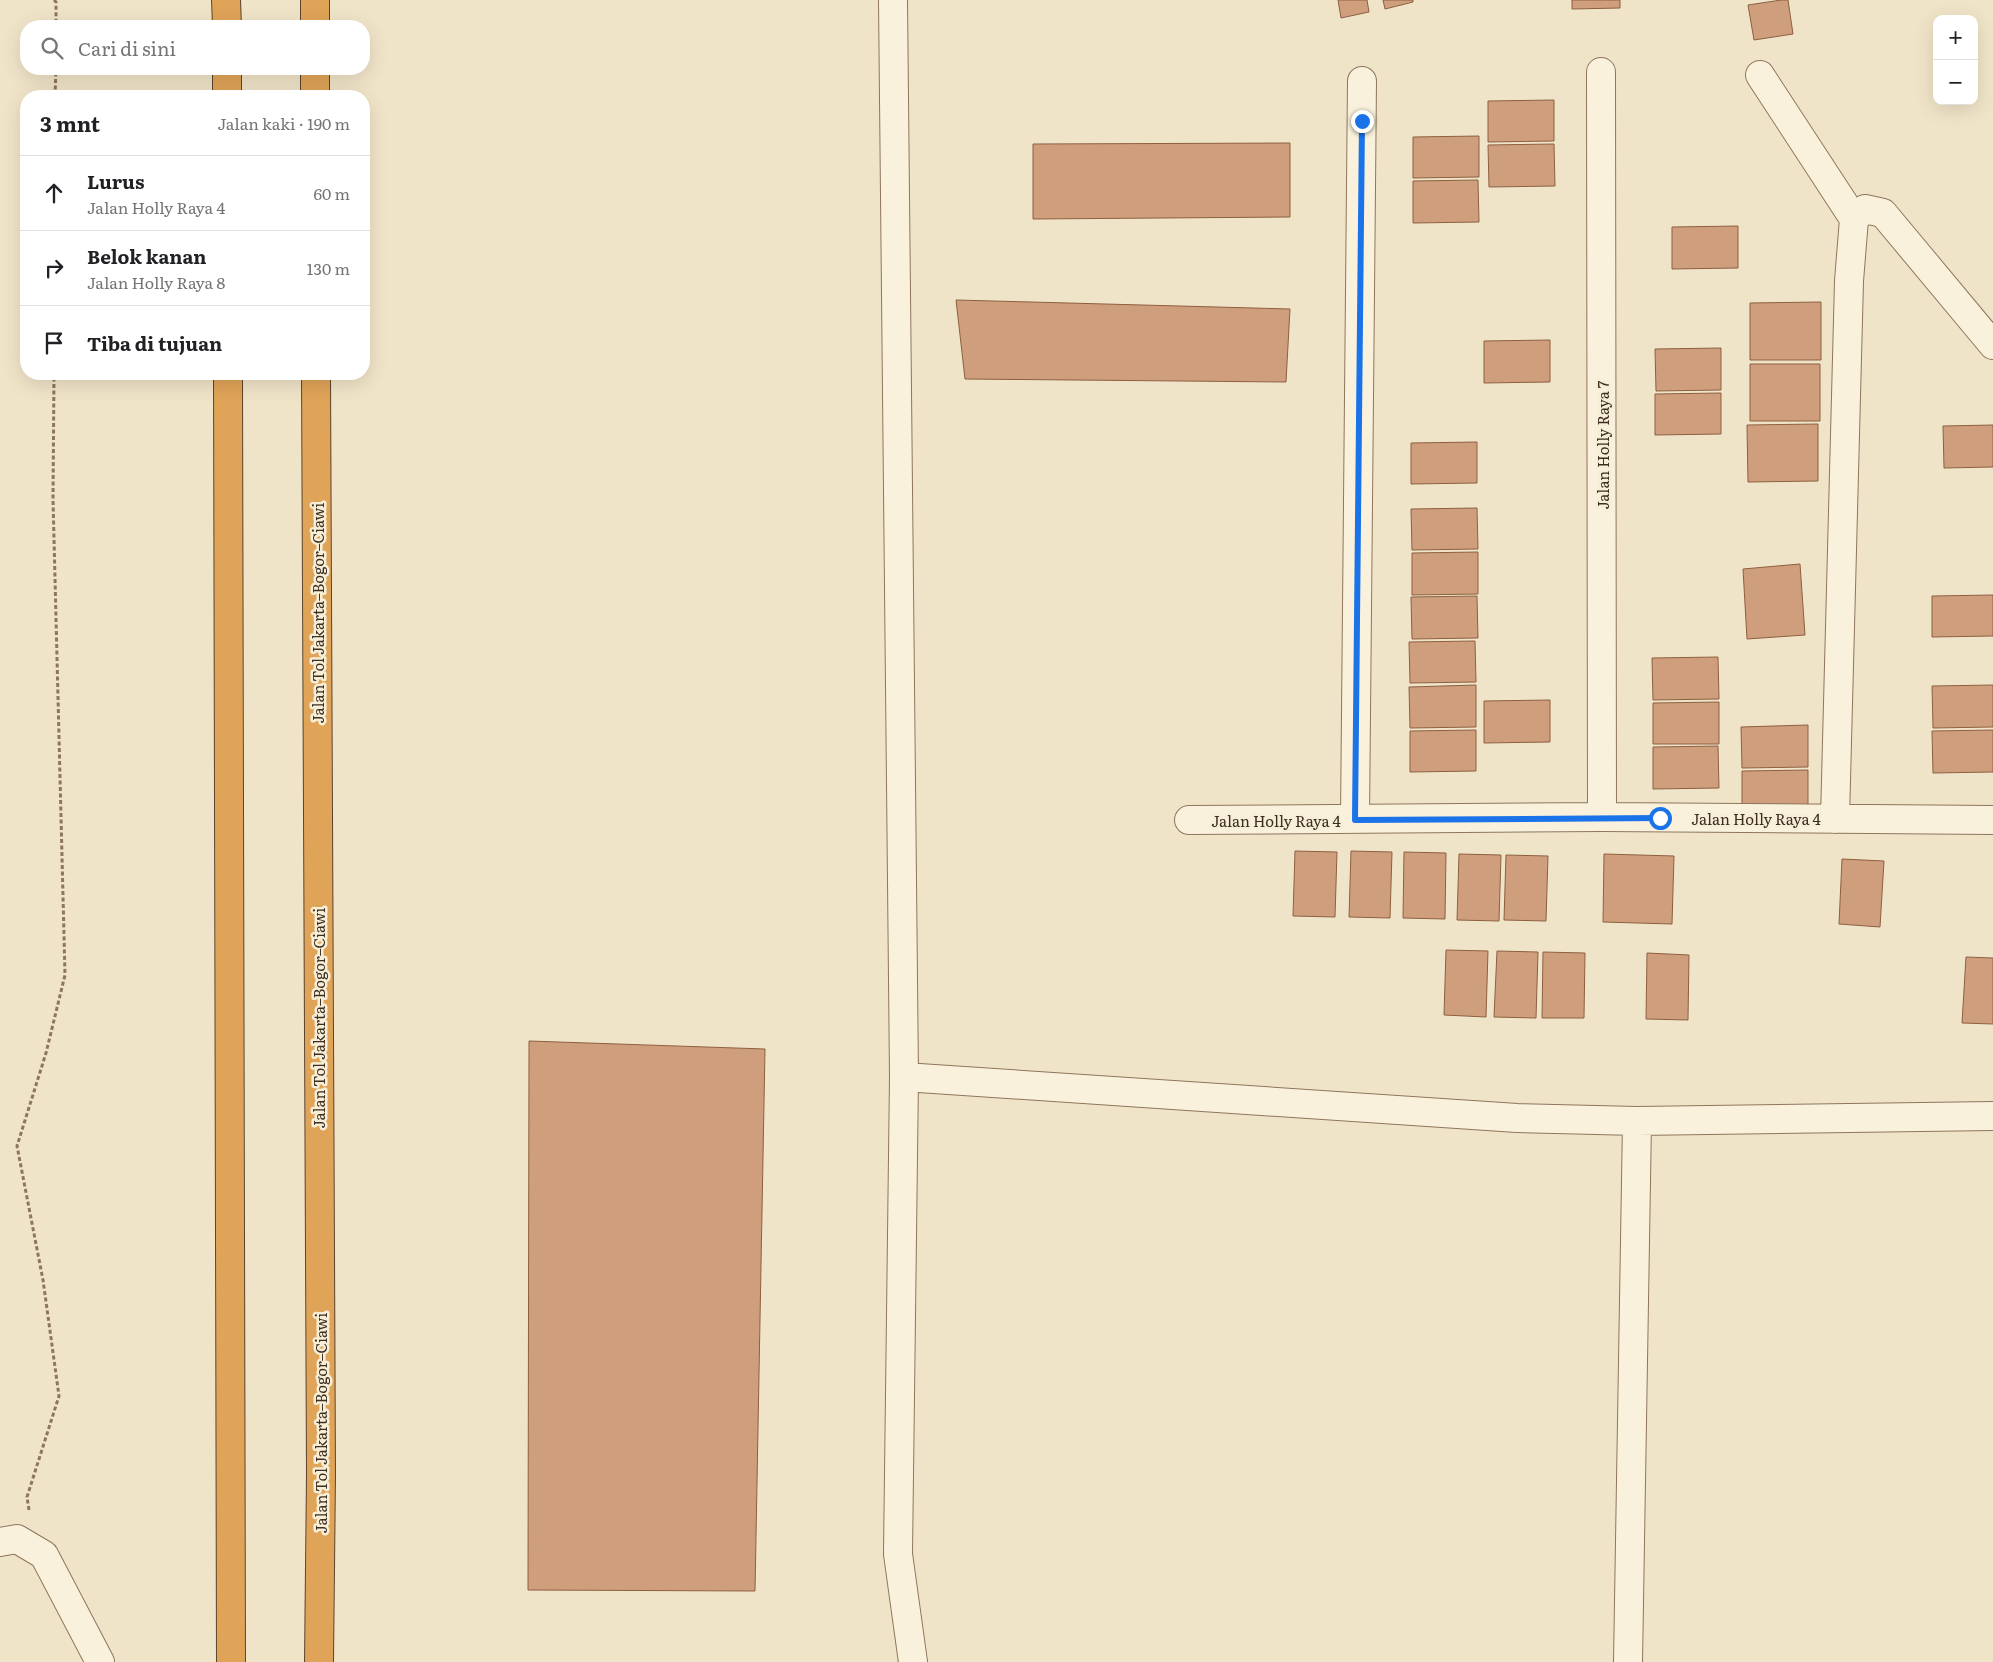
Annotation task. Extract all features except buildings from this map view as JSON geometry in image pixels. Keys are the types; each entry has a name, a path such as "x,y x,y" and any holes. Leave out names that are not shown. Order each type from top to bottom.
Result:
{"highway":[{"path":"226,0 226,20"},
{"path":"315,0 315,20"},
{"path":"227,75 227,90"},
{"path":"315,75 315,90"},
{"path":"228,380 231,1662"},
{"name":"Jalan Tol Jakarta–Bogor–Ciawi","path":"316,380 321,1464 319,1662"}],"street":[{"path":"893,0 904,1077 898,1554 913,1662"},
{"name":"Jalan Holly Raya 7","path":"1601,72 1602,817"},
{"path":"1760,75 1854,219 1849,281 1835,819"},
{"path":"1355,820 1362,81"},
{"path":"1854,219 1866,209 1882,213 1993,345"},
{"name":"Jalan Holly Raya 4","path":"1189,820 1602,817 1993,820"},
{"path":"904,1077 1517,1118 1637,1121 1993,1116"},
{"path":"1628,1662 1637,1121"},
{"path":"0,1542 17,1539 44,1554 100,1662"}],"path":[{"path":"54,0 56,2 56,20"},
{"path":"55,90 56,75"},
{"path":"35,1550 27,1497 59,1396 43,1280 17,1146 46,1053 65,975 52,499 54,380"}],"route":[{"path":"1362,121 1355,820 1660,818"}]}
